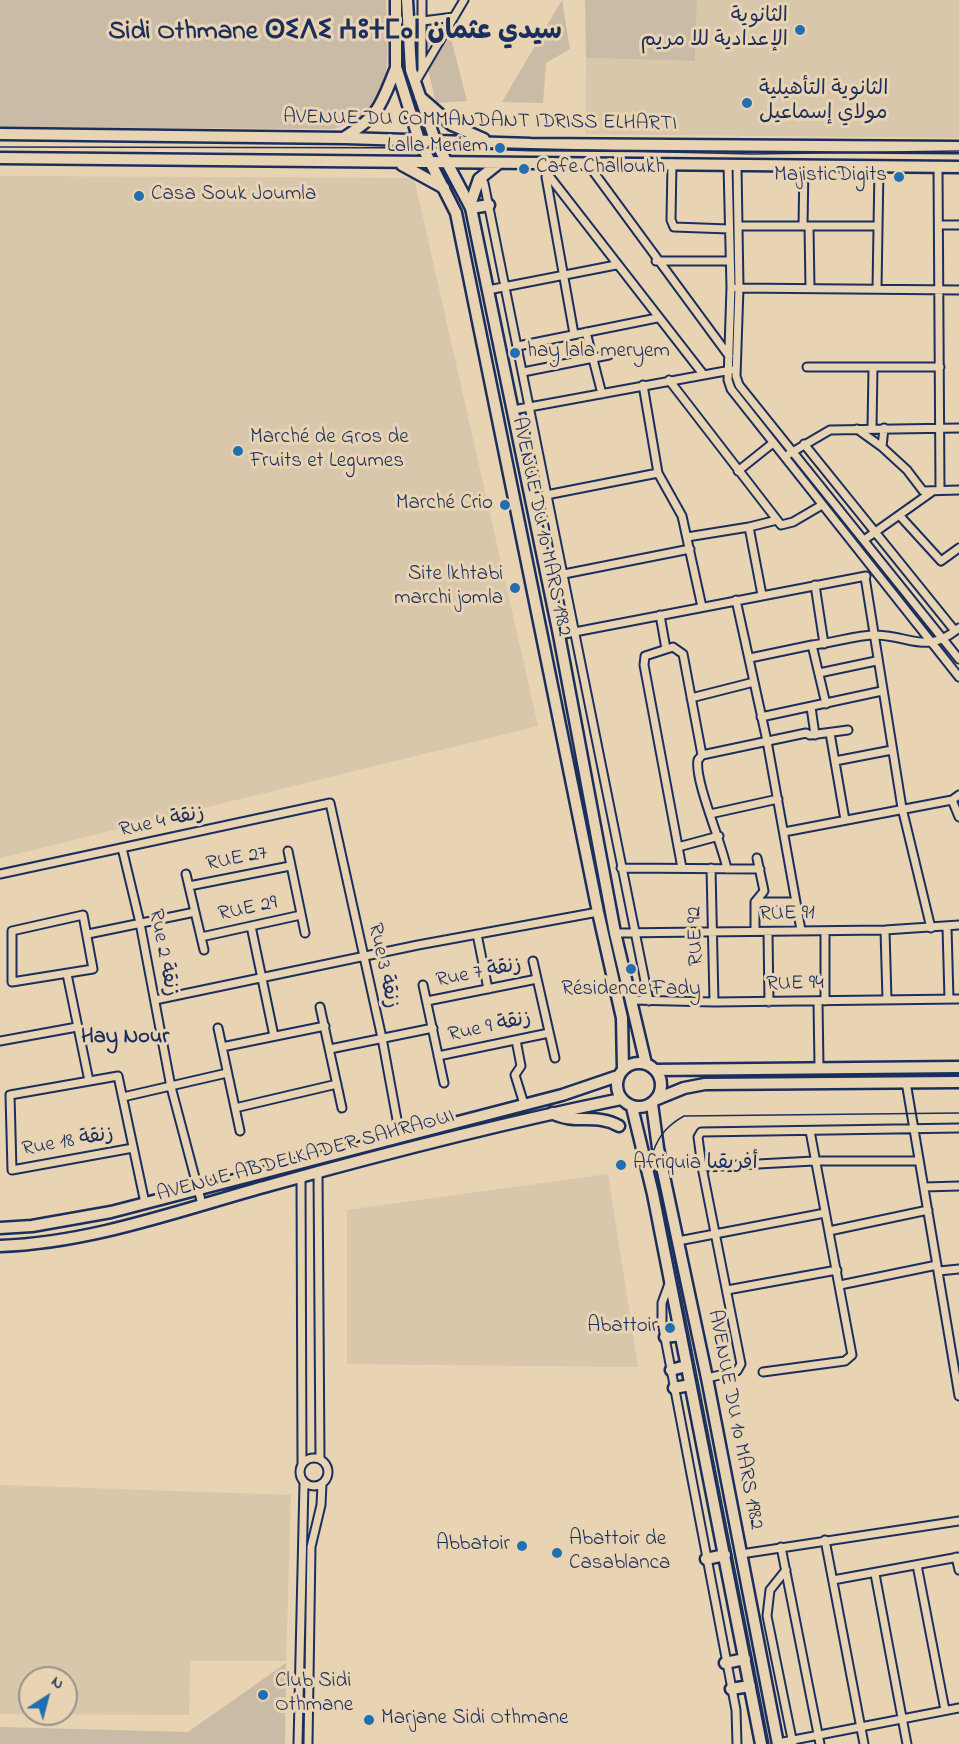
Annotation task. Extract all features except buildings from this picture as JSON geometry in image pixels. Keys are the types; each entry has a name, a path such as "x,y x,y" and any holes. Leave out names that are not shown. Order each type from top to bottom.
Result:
{"main road":[{"name":"AVENUE DU 10 MARS 1982","path":"396,0 396,68 419,140 456,213 597,912 622,1017 620,1073"},
{"name":"AVENUE DU 10 MARS 1982","path":"408,0 409,56 416,90 435,140 471,207 560,635 615,933 631,1000 651,1067"},
{"path":"345,138 362,126 379,109 390,88 396,68"},
{"path":"416,90 452,125 490,142"},
{"name":"AVENUE DU COMMANDANT IDRISS ELHARTI","path":"0,134 959,147"},
{"name":"AVENUE DU COMMANDANT IDRISS ELHARTI","path":"0,158 959,167"},
{"path":"397,162 444,188"},
{"path":"489,205 471,207 479,179 501,162"},
{"path":"959,1066 651,1067 634,1063 620,1073 616,1088 621,1099 632,1107 639,1108 684,1088 705,1084 959,1082"},
{"path":"651,1067 661,1085 654,1101"},
{"name":"AVENUE ABDELKADER SAHRAOUI","path":"0,1228 32,1226 145,1203 593,1086 620,1073"},
{"name":"AVENUE ABDELKADER SAHRAOUI","path":"0,1246 37,1244 108,1230 318,1172 552,1113 621,1099"},
{"name":"AVENUE DU 10 MARS 1982","path":"654,1101 658,1148 707,1378 778,1743"},
{"name":"AVENUE DU 10 MARS 1982","path":"632,1107 653,1194 761,1744"},
{"path":"552,1113 567,1120 601,1119 619,1126"},
{"path":"665,1337 681,1335"},
{"path":"671,1370 686,1366"},
{"path":"674,1388 690,1385"},
{"path":"706,1558 724,1555"},
{"path":"725,1663 745,1659"},
{"path":"731,1689 750,1686"}],"street":[{"path":"422,0 422,71"},
{"path":"416,90 422,71 464,0"},
{"path":"407,23 454,17"},
{"path":"538,163 703,374"},
{"path":"587,163 729,356"},
{"path":"672,163 671,220 674,226 729,229"},
{"path":"733,165 739,226 729,356 732,370 744,393 959,659"},
{"path":"733,165 729,229 730,261 735,288 731,389 959,677"},
{"path":"804,165 810,288"},
{"path":"877,289 876,226 879,167"},
{"path":"937,490 941,428 938,167"},
{"path":"546,175 574,334"},
{"path":"484,183 546,495 577,632 621,868 649,1001"},
{"path":"940,225 959,225"},
{"path":"739,226 876,226"},
{"path":"657,261 730,261"},
{"path":"488,290 616,265"},
{"path":"735,288 959,290"},
{"path":"518,346 657,318"},
{"path":"586,332 602,393"},
{"path":"523,372 609,355"},
{"path":"807,366 940,367"},
{"path":"872,429 873,367"},
{"path":"513,410 732,370"},
{"path":"669,381 782,525 822,505"},
{"path":"643,385 658,473 682,516 702,607"},
{"path":"882,447 884,428"},
{"path":"784,458 830,430 959,428"},
{"path":"857,429 882,447 907,470 923,490 959,490"},
{"path":"738,471 773,443"},
{"path":"750,657 876,635 932,644 944,640 957,630 804,444"},
{"path":"531,498 658,473"},
{"path":"864,540 937,490"},
{"path":"900,516 941,561 959,548"},
{"path":"687,537 777,520"},
{"path":"748,526 762,595"},
{"path":"564,574 690,549"},
{"path":"560,635 864,577 875,573"},
{"path":"864,577 876,635 876,661 902,808 932,928"},
{"path":"815,585 824,644"},
{"path":"736,600 767,741 801,930"},
{"path":"660,615 666,649"},
{"path":"812,645 826,704"},
{"path":"682,868 644,665 645,656 677,647 683,654 702,755 697,764 727,868"},
{"path":"819,673 876,661"},
{"path":"691,698 754,682"},
{"path":"761,717 882,691"},
{"path":"811,707 815,735"},
{"path":"702,755 806,733 815,735 848,730"},
{"path":"830,733 845,820"},
{"path":"835,761 892,750"},
{"path":"784,832 956,797 959,817"},
{"path":"710,814 778,799"},
{"name":"Rue 4 زنقة","path":"0,874 330,803"},
{"name":"Rue 3 زنقة","path":"330,803 382,1038 400,1136"},
{"path":"678,847 719,836"},
{"name":"Rue 2 زنقة","path":"122,848 140,923 171,1087 202,1204"},
{"path":"288,851 305,933"},
{"path":"755,931 755,902 764,891 757,858"},
{"name":"RUE 27","path":"189,886 290,866"},
{"path":"621,868 760,869"},
{"name":"RUE 92","path":"711,868 714,1002"},
{"path":"186,874 204,950"},
{"path":"755,902 795,902"},
{"path":"88,934 195,912"},
{"path":"155,1000 477,934 597,912"},
{"path":"83,915 88,934 93,968 12,982 12,931 83,915"},
{"name":"RUE 29","path":"201,937 302,915"},
{"name":"RUE 91","path":"615,933 885,930 959,925"},
{"path":"251,926 260,978 274,1036"},
{"path":"947,927 949,999"},
{"path":"885,930 887,1000"},
{"path":"819,1067 825,931"},
{"path":"768,932 769,1002"},
{"path":"477,934 488,989"},
{"path":"533,961 555,1058"},
{"path":"67,974 88,1081 118,1076 145,1203"},
{"name":"Rue 7 زنقة","path":"427,1001 537,979"},
{"path":"423,985 444,1083"},
{"name":"RUE 94","path":"631,1000 769,1002 959,999"},
{"path":"320,1007 342,1108"},
{"path":"222,1047 325,1026"},
{"path":"0,1041 77,1027"},
{"path":"218,1028 240,1131"},
{"path":"330,1049 433,1028"},
{"name":"Rue 9 زنقة","path":"438,1056 549,1033"},
{"path":"516,1040 521,1066 515,1075 524,1104"},
{"path":"123,1097 227,1074"},
{"name":"Rue 18 زنقة","path":"88,1081 11,1094 10,1169 133,1148"},
{"path":"906,1082 938,1268 955,1346 959,1396"},
{"path":"235,1108 337,1084"},
{"path":"707,1378 737,1371 741,1364 702,1167 698,1137 703,1131 959,1128"},
{"path":"763,1372 845,1361 851,1357 840,1285 814,1161 810,1131"},
{"path":"702,1167 814,1161 919,1161"},
{"path":"308,1744 311,1547 313,1530 319,1512 322,1484 328,1471 320,1459 318,1172"},
{"path":"298,1744 304,1483 299,1474 302,1463 301,1177"},
{"path":"924,1187 959,1186"},
{"path":"829,1231 928,1210"},
{"path":"678,1241 825,1213"},
{"path":"840,1285 938,1268 959,1269"},
{"path":"727,1290 837,1270"},
{"path":"670,1281 662,1309 665,1337 725,1663 736,1710 737,1744"},
{"path":"302,1463 310,1458 320,1459"},
{"path":"304,1483 313,1486 322,1484"},
{"path":"741,1554 959,1521"},
{"path":"825,1540 864,1744"},
{"path":"781,1547 820,1744"},
{"path":"833,1580 958,1557 959,1570"},
{"path":"917,1565 945,1710"},
{"path":"786,1570 770,1590 767,1616 793,1742"},
{"path":"874,1574 907,1744"},
{"path":"778,1743 793,1742 902,1717 959,1708"}],"shaded area":[{"path":"0,0 386,0 387,62 385,77 374,105 364,116 334,129 0,127"},
{"path":"562,0 570,49 546,63 543,103 502,102"},
{"path":"585,0 697,0 695,61 586,58"},
{"path":"674,0 959,0 959,138 585,134 586,58 695,61 697,1"},
{"path":"440,21 424,58 424,26"},
{"path":"449,31 467,101 436,103 428,69"},
{"name":"Marché de Gros de Fruits et Legumes","path":"0,176 414,178 538,726 0,858"},
{"name":"Abattoir","path":"608,1174 638,1367 347,1364 347,1210"},
{"path":"0,1485 291,1495 286,1661 190,1661 189,1715 78,1714 78,1666 18,1666 18,1714 0,1714"},
{"name":"Club Sidi Othmane","path":"286,1663 285,1744 0,1744 0,1727 188,1732"}],"tram line":[{"path":"0,147 500,148 752,154 959,151"},
{"path":"769,1744 653,1152 665,1131 684,1116 959,1113"}],"place":[{"name":"الثانوية الإعدادية للا مريم","path":"800,30"},
{"name":"الثانوية التأهيلية مولاي إسماعيل","path":"747,103"},
{"name":"Lalla Meriem","path":"500,148"},
{"name":"Cafe Challoukh","path":"524,169"},
{"name":"MajisticDigits","path":"899,177"},
{"name":"Casa Souk Joumla","path":"139,196"},
{"name":"hay lala meryem","path":"515,353"},
{"name":"Marché de Gros de Fruits et Legumes","path":"238,451"},
{"name":"Marché Crio","path":"505,505"},
{"name":"Site lkhtabi marchi jomla","path":"515,588"},
{"name":"Résidence Fady","path":"631,969"},
{"name":"Afriquia أفريقيا","path":"621,1165"},
{"name":"Abattoir","path":"670,1328"},
{"name":"Abbatoir","path":"522,1546"},
{"name":"Abattoir de Casablanca","path":"557,1553"},
{"name":"Club Sidi Othmane","path":"263,1695"},
{"name":"Marjane Sidi Othmane","path":"369,1720"}],"district":[{"name":"Sidi Othmane ⵙⵉⴷⵉ ⵄⵓⵜⵎⴰⵏ سيدي عثمان","path":"335,34"},
{"name":"Hay Nour","path":"125,1038"}]}
